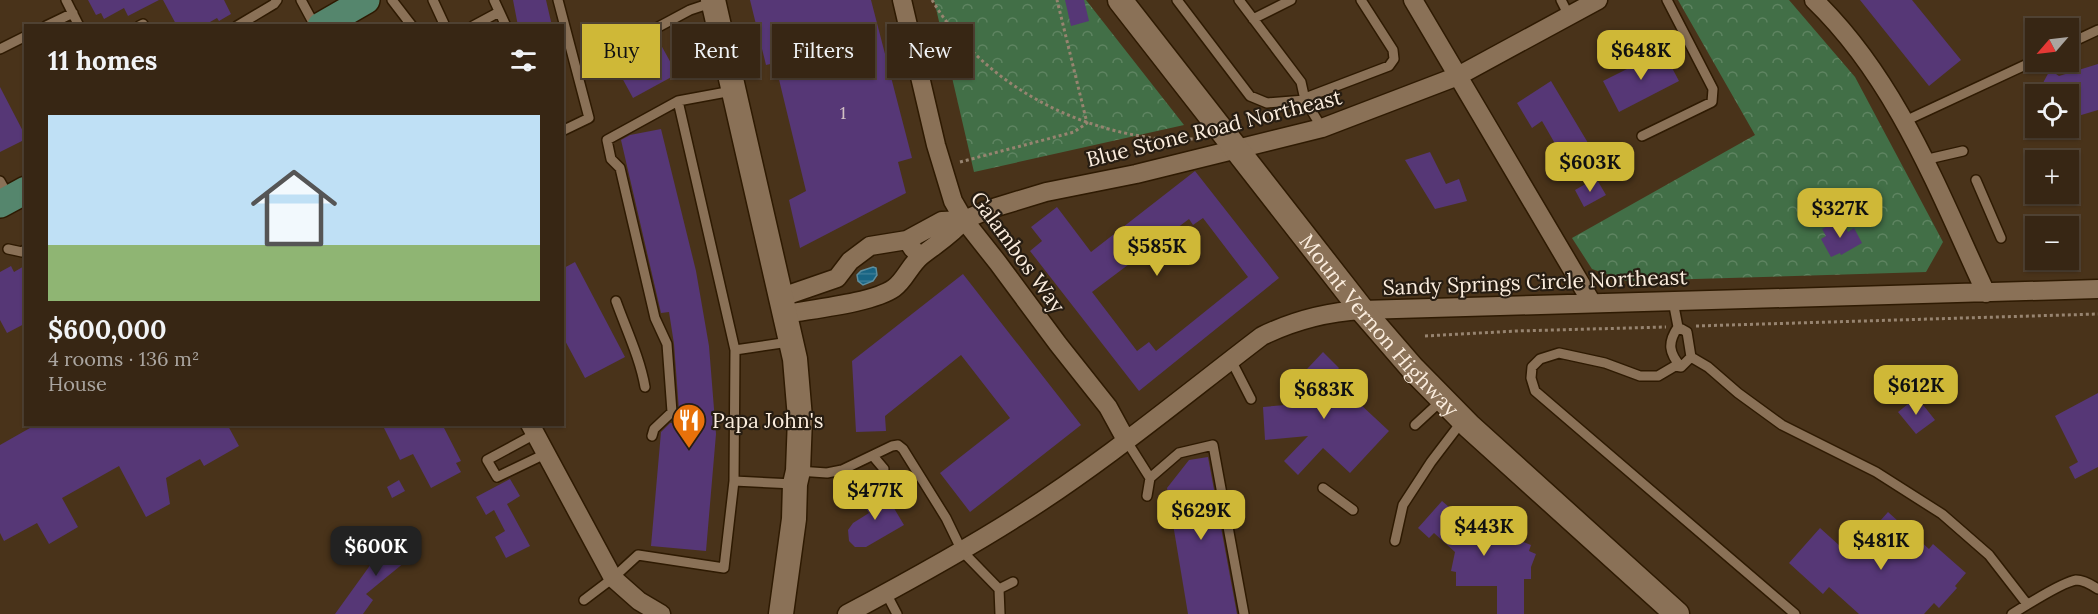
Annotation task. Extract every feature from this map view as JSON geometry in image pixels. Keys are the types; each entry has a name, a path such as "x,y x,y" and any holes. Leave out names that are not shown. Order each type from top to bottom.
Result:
{"main road":[{"path":"324,24 366,0"}],"street":[{"name":"Galambos Way","path":"902,0 936,145 952,201 964,220 1108,407 1126,440"},
{"name":"Mount Vernon Highway","path":"1120,0 1362,310 1413,369 1463,420 1668,609"},
{"path":"1413,0 1592,303"},
{"name":"Blue Stone Road Northeast","path":"784,305 837,278 850,261 870,246 907,240 942,221 964,220 990,208 1046,192 1136,174 1322,128 1458,76 1565,8 1598,0"},
{"path":"1814,0 1856,45 1905,121 1986,292"},
{"path":"713,1 792,342 800,418 794,519 781,614"},
{"name":"Blue Stone Road Northeast","path":"784,305 850,303 894,288 919,258 955,232 964,220"},
{"path":"907,240 919,258"},
{"path":"837,278 850,303"},
{"name":"Sandy Springs Circle Northeast","path":"847,614 962,551 1018,516 1126,440 1262,336 1286,324 1311,316 1337,311 1362,310 2098,289"},
{"path":"532,429 613,578 639,601 661,614"}],"lane":[{"path":"66,0 78,24"},
{"path":"240,24 277,0"},
{"path":"301,0 314,24"},
{"path":"392,0 410,24"},
{"path":"433,0 444,24"},
{"path":"494,0 505,24"},
{"path":"558,0 589,118 564,129"},
{"path":"1177,0 1251,96 1267,104 1305,99 1389,66 1394,59 1393,50 1361,0"},
{"path":"1239,0 1301,82 1305,99 1322,128"},
{"path":"1253,19 1291,0"},
{"path":"1642,136 1712,102 1713,89 1667,0"},
{"path":"660,26 713,1"},
{"path":"477,24 500,12"},
{"path":"50,24 73,13"},
{"path":"2079,39 2098,30"},
{"path":"0,49 24,37"},
{"path":"1905,121 2025,65"},
{"path":"1997,78 2004,87"},
{"path":"652,436 654,429 672,412 667,344 655,318 620,168 611,159 606,140 678,101 735,90"},
{"path":"584,600 638,555 724,568 734,481 735,350 678,101"},
{"path":"1924,160 1963,151"},
{"path":"1976,180 2001,238"},
{"path":"8,249 24,253"},
{"path":"616,301 641,366 645,387"},
{"path":"1673,301 1678,327 1670,338 1671,356 1681,368"},
{"path":"1678,327 1687,332 1691,357"},
{"path":"735,350 792,342"},
{"path":"1681,368 1675,366 1658,376 1640,376 1605,363 1559,353 1540,359 1532,367 1532,378 1535,391 1796,614"},
{"path":"1681,368 1691,357"},
{"path":"1691,357 1708,367 1738,393 1782,425 1876,472 1942,514 1989,555 2027,604"},
{"path":"1231,360 1251,399"},
{"path":"1415,425 1442,399"},
{"path":"1395,542 1403,505 1431,462 1463,420"},
{"path":"532,429 487,460 497,477 545,454"},
{"path":"1126,440 1150,478"},
{"path":"734,481 797,477 842,470 898,445 903,449 946,518 962,551 999,589 1000,614"},
{"path":"1147,496 1150,478 1179,453 1213,445 1244,614"},
{"path":"873,456 884,470"},
{"path":"1323,488 1353,510"},
{"path":"2012,614 2075,580 2087,582 2098,589"},
{"path":"999,589 1013,582"},
{"path":"886,593 897,614"}],"path":[{"path":"932,0 941,16 993,71 1045,105 1087,123 1129,134 1163,139 1198,139"},
{"path":"1057,0 1087,123"},
{"path":"960,162 1074,132 1087,123"},
{"path":"1425,336 1516,331 2098,314"}],"green space":[{"path":"934,0 1086,0 1184,125 974,172 952,78 973,78 973,24 940,24"},
{"path":"1678,0 1789,0 1855,77 1943,242 1926,272 1627,281 1592,269 1572,238 1755,135"}],"water":[{"path":"873,267 876,268 877,275 873,281 863,285 858,281 857,275"}],"building":[{"path":"88,0 159,0 128,16 124,8 104,19 101,13 96,15"},
{"path":"163,0 224,0 231,14 219,21 217,18 206,24 176,24"},
{"path":"513,0 546,0 552,24 518,24"},
{"path":"750,0 871,0 887,62 887,78 891,78 912,158 898,162 906,193 800,248 789,200 806,191 779,78 875,78 875,24 772,24 772,64 766,65 760,41 760,24 756,24"},
{"path":"1065,0 1084,0 1089,21 1071,26"},
{"path":"1860,0 1912,0 1961,60 1929,86"},
{"path":"660,46 672,65 672,77 633,98 622,78 660,78"},
{"path":"1663,51 1679,81 1619,112 1603,81"},
{"path":"2098,64 2098,110 2079,116 2079,84 2042,84 2049,72 2059,76 2079,72 2079,70"},
{"path":"1551,81 1594,153 1569,168 1542,121 1532,128 1517,103"},
{"path":"0,87 24,133 24,140 0,152"},
{"path":"661,129 696,271 709,346 716,434 706,551 651,546 661,432 670,423 680,424 674,344 669,312 661,313 621,140 630,135"},
{"path":"1430,152 1446,184 1459,179 1467,201 1435,209 1405,160"},
{"path":"1195,171 1279,278 1139,391 1030,251 1042,241 1031,227 1057,207 1091,252","holes":["1203,218 1248,277 1156,351 1149,342 1137,351 1092,292 1189,219 1193,225"]},
{"path":"1596,178 1606,195 1584,207 1575,190"},
{"path":"1841,219 1848,232 1854,228 1862,243 1841,255 1840,253 1831,257 1821,239 1826,236 1822,229"},
{"path":"575,262 625,357 585,378 564,339 564,268"},
{"path":"11,266 14,272 24,266 24,324 7,333 0,320 0,272"},
{"path":"963,274 1081,425 970,512 940,473 1010,418 961,355 885,416 886,431 856,432 852,361"},
{"path":"1323,352 1339,368 1331,377 1389,431 1350,473 1323,448 1298,475 1284,461 1308,436 1265,440 1263,407 1285,405 1300,390 1293,384"},
{"path":"2098,393 2098,467 2075,479 2069,467 2078,462 2055,416"},
{"path":"1913,400 1916,404 1920,401 1935,420 1916,434 1898,412"},
{"path":"33,426 228,426 239,446 204,466 200,459 166,478 170,504 146,517 119,466 62,498 78,527 49,544 37,523 4,541 0,533 0,445"},
{"path":"383,426 443,426 461,461 456,463 461,472 431,488 413,454 400,460"},
{"path":"1208,457 1237,614 1188,614 1167,488 1189,460"},
{"path":"510,479 520,496 507,504 530,546 506,558 495,537 505,531 494,510 486,515 476,497"},
{"path":"399,480 405,491 392,498 387,487"},
{"path":"882,488 904,525 866,547 855,547 849,541 848,530 853,523 869,513 864,499"},
{"path":"1442,501 1463,519 1531,545 1529,551 1536,554 1531,567 1531,579 1524,579 1524,614 1497,614 1497,586 1456,586 1456,572 1451,571 1455,552 1434,533 1429,538 1418,528"},
{"path":"1888,512 1929,549 1933,544 1966,573 1955,586 1957,588 1939,608 1934,603 1924,614 1859,614 1829,587 1823,594 1789,563 1820,528 1850,555"},
{"path":"402,537 416,553 366,594 373,600 363,614 335,614 371,564"}],"place":[{"name":"Papa John's","path":"689,449"}]}
